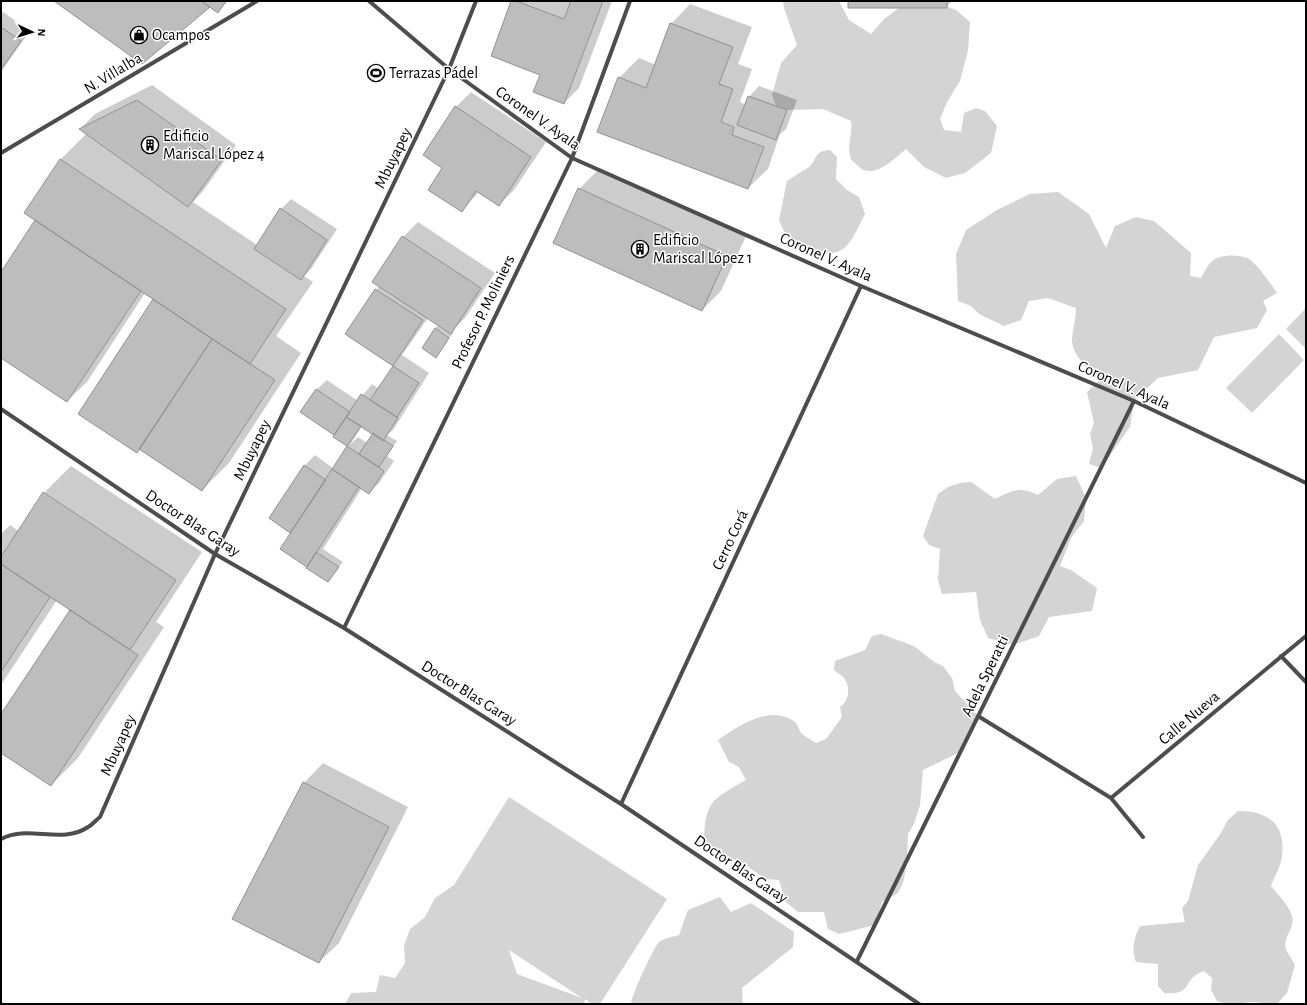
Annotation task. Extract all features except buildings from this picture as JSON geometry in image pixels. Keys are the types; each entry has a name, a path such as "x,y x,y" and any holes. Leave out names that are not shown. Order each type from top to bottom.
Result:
{"street":[{"name":"N. Villalba","path":"1,153 257,1"},
{"name":"Coronel V. Ayala","path":"369,1 449,69 572,158 861,286 1134,401 1306,483"},
{"name":"Mbuyapey","path":"1,839 22,833 47,835 73,834 88,828 100,817 215,554 449,69 476,1"},
{"name":"Profesor P. Moliniers","path":"344,628 572,158 630,1"},
{"name":"Cerro Corá","path":"621,804 861,286"},
{"name":"Adela Speratti","path":"857,961 1134,401"},
{"name":"Doctor Blas Garay","path":"1,409 215,554 344,628 621,804 919,1004"},
{"name":"Calle Nueva","path":"1112,798 1306,636"},
{"path":"1282,656 1306,682"},
{"path":"978,716 1112,798 1142,837"}],"shaded area":[{"path":"783,1 839,1 849,20 871,34 884,19 903,5 938,3 956,10 970,22 968,51 960,81 947,102 940,119 944,130 961,132 964,113 976,108 985,111 997,126 991,153 965,173 946,178 924,167 906,149 889,163 877,170 864,170 858,166 852,160 849,150 851,121 823,109 787,110 776,106 772,95 781,63 797,45"},
{"path":"830,150 837,157 836,179 847,190 859,197 865,214 854,236 844,248 838,252 819,253 805,251 797,241 787,238 779,220 787,181 809,167 818,154"},
{"path":"1058,192 1089,214 1106,248 1115,226 1136,217 1154,221 1191,253 1190,276 1201,278 1211,262 1219,257 1240,256 1249,259 1256,265 1277,293 1263,301 1267,310 1257,328 1214,337 1198,370 1158,378 1134,401 1130,427 1101,468 1089,464 1093,448 1090,434 1094,423 1087,392 1099,381 1082,362 1073,345 1072,339 1076,308 1048,298 1029,301 1021,320 1004,326 979,314 971,306 958,301 956,254 966,230 997,210 1030,194"},
{"path":"1306,308 1306,349 1286,329"},
{"path":"1279,334 1304,360 1252,413 1226,388"},
{"path":"1076,476 1086,498 1084,521 1071,538 1060,566 1071,570 1097,588 1092,611 1049,617 1039,636 1013,645 988,638 980,620 976,592 942,594 938,580 940,549 929,545 923,536 938,494 948,487 960,483 971,482 995,499 1016,490 1032,492 1038,495 1057,479"},
{"path":"881,634 914,646 934,662 943,666 952,678 955,691 978,716 960,752 923,770 920,805 914,824 908,834 904,880 898,893 882,902 875,925 839,934 828,929 824,912 798,912 786,902 779,880 765,879 740,861 725,858 704,843 706,818 712,803 725,792 746,780 739,767 729,762 718,740 755,719 775,715 785,717 795,722 804,736 816,743 826,739 842,717 840,707 847,698 848,694 848,686 844,678 834,670 835,661 865,650 872,636"},
{"path":"509,797 667,899 600,1004 592,1004 585,999 584,1004 345,1004 351,993 376,992 380,975 395,978 405,963 404,946 410,929 425,917 435,898 454,885","holes":["509,950 582,998 517,974"]},
{"path":"1238,811 1249,812 1266,817 1278,828 1281,835 1282,856 1279,868 1271,886 1291,912 1293,920 1285,945 1295,965 1287,993 1277,1004 1253,1002 1228,1004 1217,1001 1211,990 1212,978 1204,971 1192,978 1180,992 1164,993 1158,986 1158,964 1136,962 1134,957 1134,944 1140,926 1185,922 1182,908 1188,901 1198,865 1219,836 1228,820"},
{"path":"720,897 731,912 751,903 794,932 793,947 742,988 743,1004 631,1004 643,972 659,942 679,935 688,910"}],"place":[{"name":"Ocampos","path":"139,35"},
{"name":"Terrazas Pádel","path":"376,73"},
{"name":"Edificio Mariscal López 4","path":"150,145"},
{"name":"Edificio Mariscal López 1","path":"640,249"}]}
